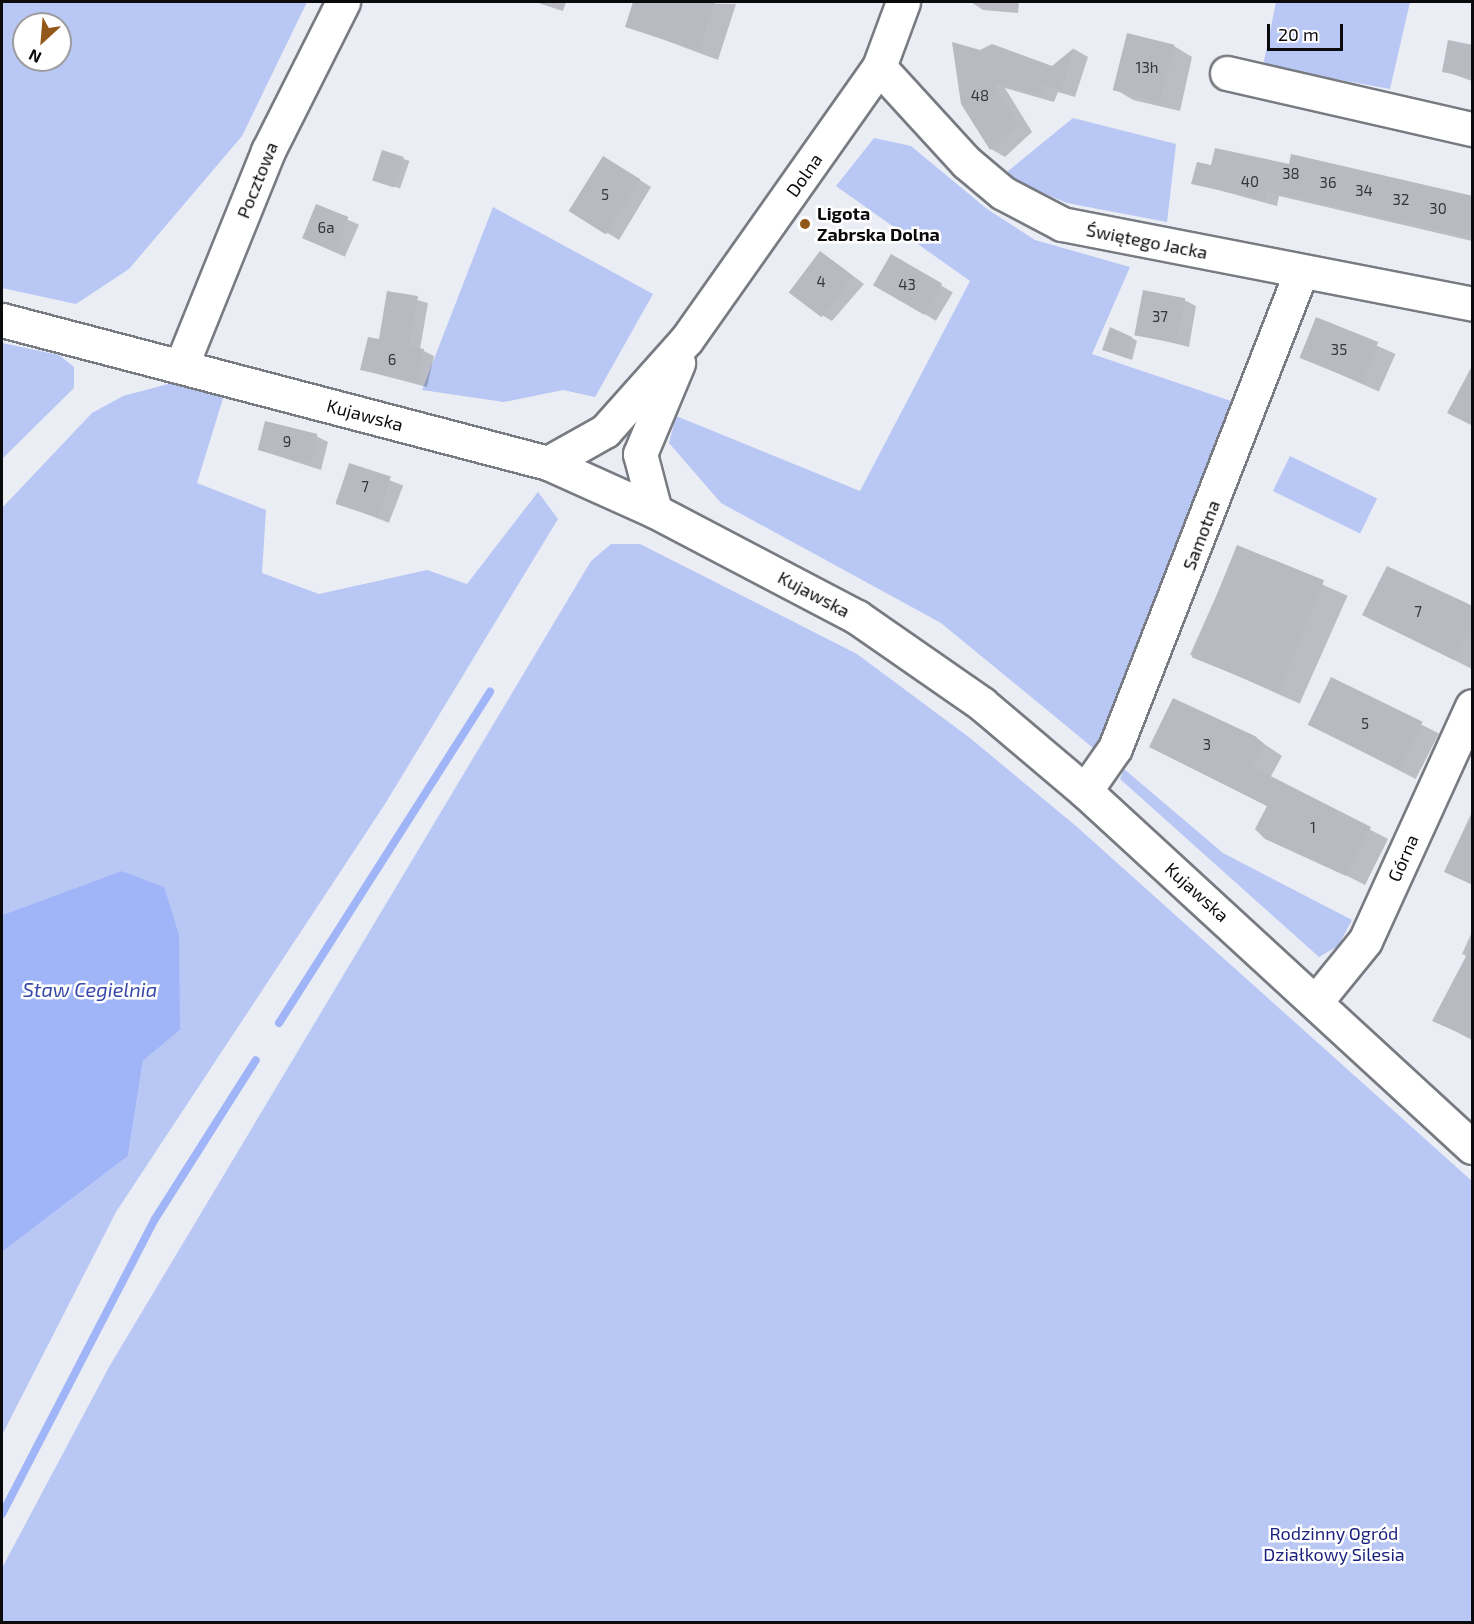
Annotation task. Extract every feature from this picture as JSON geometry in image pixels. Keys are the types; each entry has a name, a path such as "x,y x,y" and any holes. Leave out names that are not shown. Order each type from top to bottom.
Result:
{"street":[{"name":"Pocztowa","path":"182,364 268,151 342,2"},
{"name":"Dolna","path":"548,463 605,431 687,339 879,67 903,2"},
{"name":"Świętego Jacka","path":"879,67 966,162 1003,192 1062,224 1473,304"},
{"path":"1227,73 1473,129"},
{"name":"Samotna","path":"1085,791 1115,748 1301,272"},
{"name":"Kujawska","path":"2,320 182,364 548,463 655,511 857,617 982,704 1085,791 1317,1000 1473,1147"},
{"name":"Dolna","path":"602,486 640,454 687,339"},
{"path":"602,486 605,431"},
{"path":"640,454 655,511"},
{"name":"Górna","path":"1317,1000 1365,941 1473,706"}],"green space":[{"path":"2,2 307,2 242,136 129,269 76,304 2,288"},
{"path":"1276,2 1410,2 1390,89 1263,66"},
{"path":"1073,118 1176,144 1167,222 1067,203 1002,176"},
{"path":"874,138 911,146 987,209 1035,240 1130,267 1092,354 1237,403 1098,752 941,623 721,503 669,443 676,416 860,491 970,281 836,186"},
{"path":"493,207 653,294 595,397 563,390 504,402 422,390"},
{"path":"2,343 59,355 74,367 74,388 2,459"},
{"path":"172,383 224,395 197,483 266,510 262,573 319,594 427,570 467,584 538,492 558,519 385,804 116,1212 2,1435 2,1252 128,1156 143,1061 180,1030 121,871 2,915 2,508 92,413 123,396"},
{"path":"1290,456 1377,499 1360,534 1273,491"},
{"name":"Rodzinny Ogród Działkowy Silesia","path":"611,544 640,544 857,654 970,738 1076,826 1472,1181 1472,1622 2,1622 2,1568 109,1367 591,561"},
{"path":"1124,769 1223,853 1352,920 1338,946 1319,957 1120,779"}],"water":[{"name":"Staw Cegielnia","path":"121,871 164,887 179,935 180,1030 143,1061 128,1156 2,1252 2,915"}],"building":[{"path":"633,2 715,2 699,51 625,27"},
{"path":"1127,33 1175,45 1160,102 1113,90"},
{"path":"1448,40 1473,45 1473,78 1442,72"},
{"path":"952,42 980,50 992,44 1052,66 1074,48 1061,90 1043,85 1040,95 993,82 1018,123 990,150 961,104"},
{"path":"1215,148 1289,164 1291,154 1473,196 1473,238 1267,191 1265,200 1191,184 1197,162 1211,165"},
{"path":"382,150 404,157 394,188 372,180"},
{"path":"603,156 640,179 606,234 569,211"},
{"path":"316,204 348,217 335,251 302,238"},
{"path":"820,251 853,276 821,317 789,293"},
{"path":"891,254 942,284 924,315 873,285"},
{"path":"1143,290 1185,298 1176,343 1134,335"},
{"path":"387,291 418,296 409,346 424,349 417,382 360,370 368,337 379,339"},
{"path":"1316,317 1378,342 1362,383 1300,358"},
{"path":"1110,327 1132,337 1127,358 1102,350"},
{"path":"1473,364 1473,426 1447,413"},
{"path":"265,421 317,434 310,463 258,450"},
{"path":"349,463 391,477 378,517 336,504"},
{"path":"1237,545 1324,580 1279,692 1192,657"},
{"path":"1387,566 1473,606 1473,622 1454,660 1362,615"},
{"path":"1331,677 1423,722 1399,769 1308,725"},
{"path":"1173,698 1255,736 1264,744 1253,767 1371,827 1346,876 1265,839 1255,829 1267,806 1149,747"},
{"path":"1473,810 1473,885 1444,872"},
{"path":"1473,943 1473,1039 1432,1021"}],"waterway":[{"path":"279,1023 490,692"},
{"path":"2,1514 155,1219 256,1060"}],"place":[{"name":"Ligota Zabrska Dolna","path":"805,224"}]}
